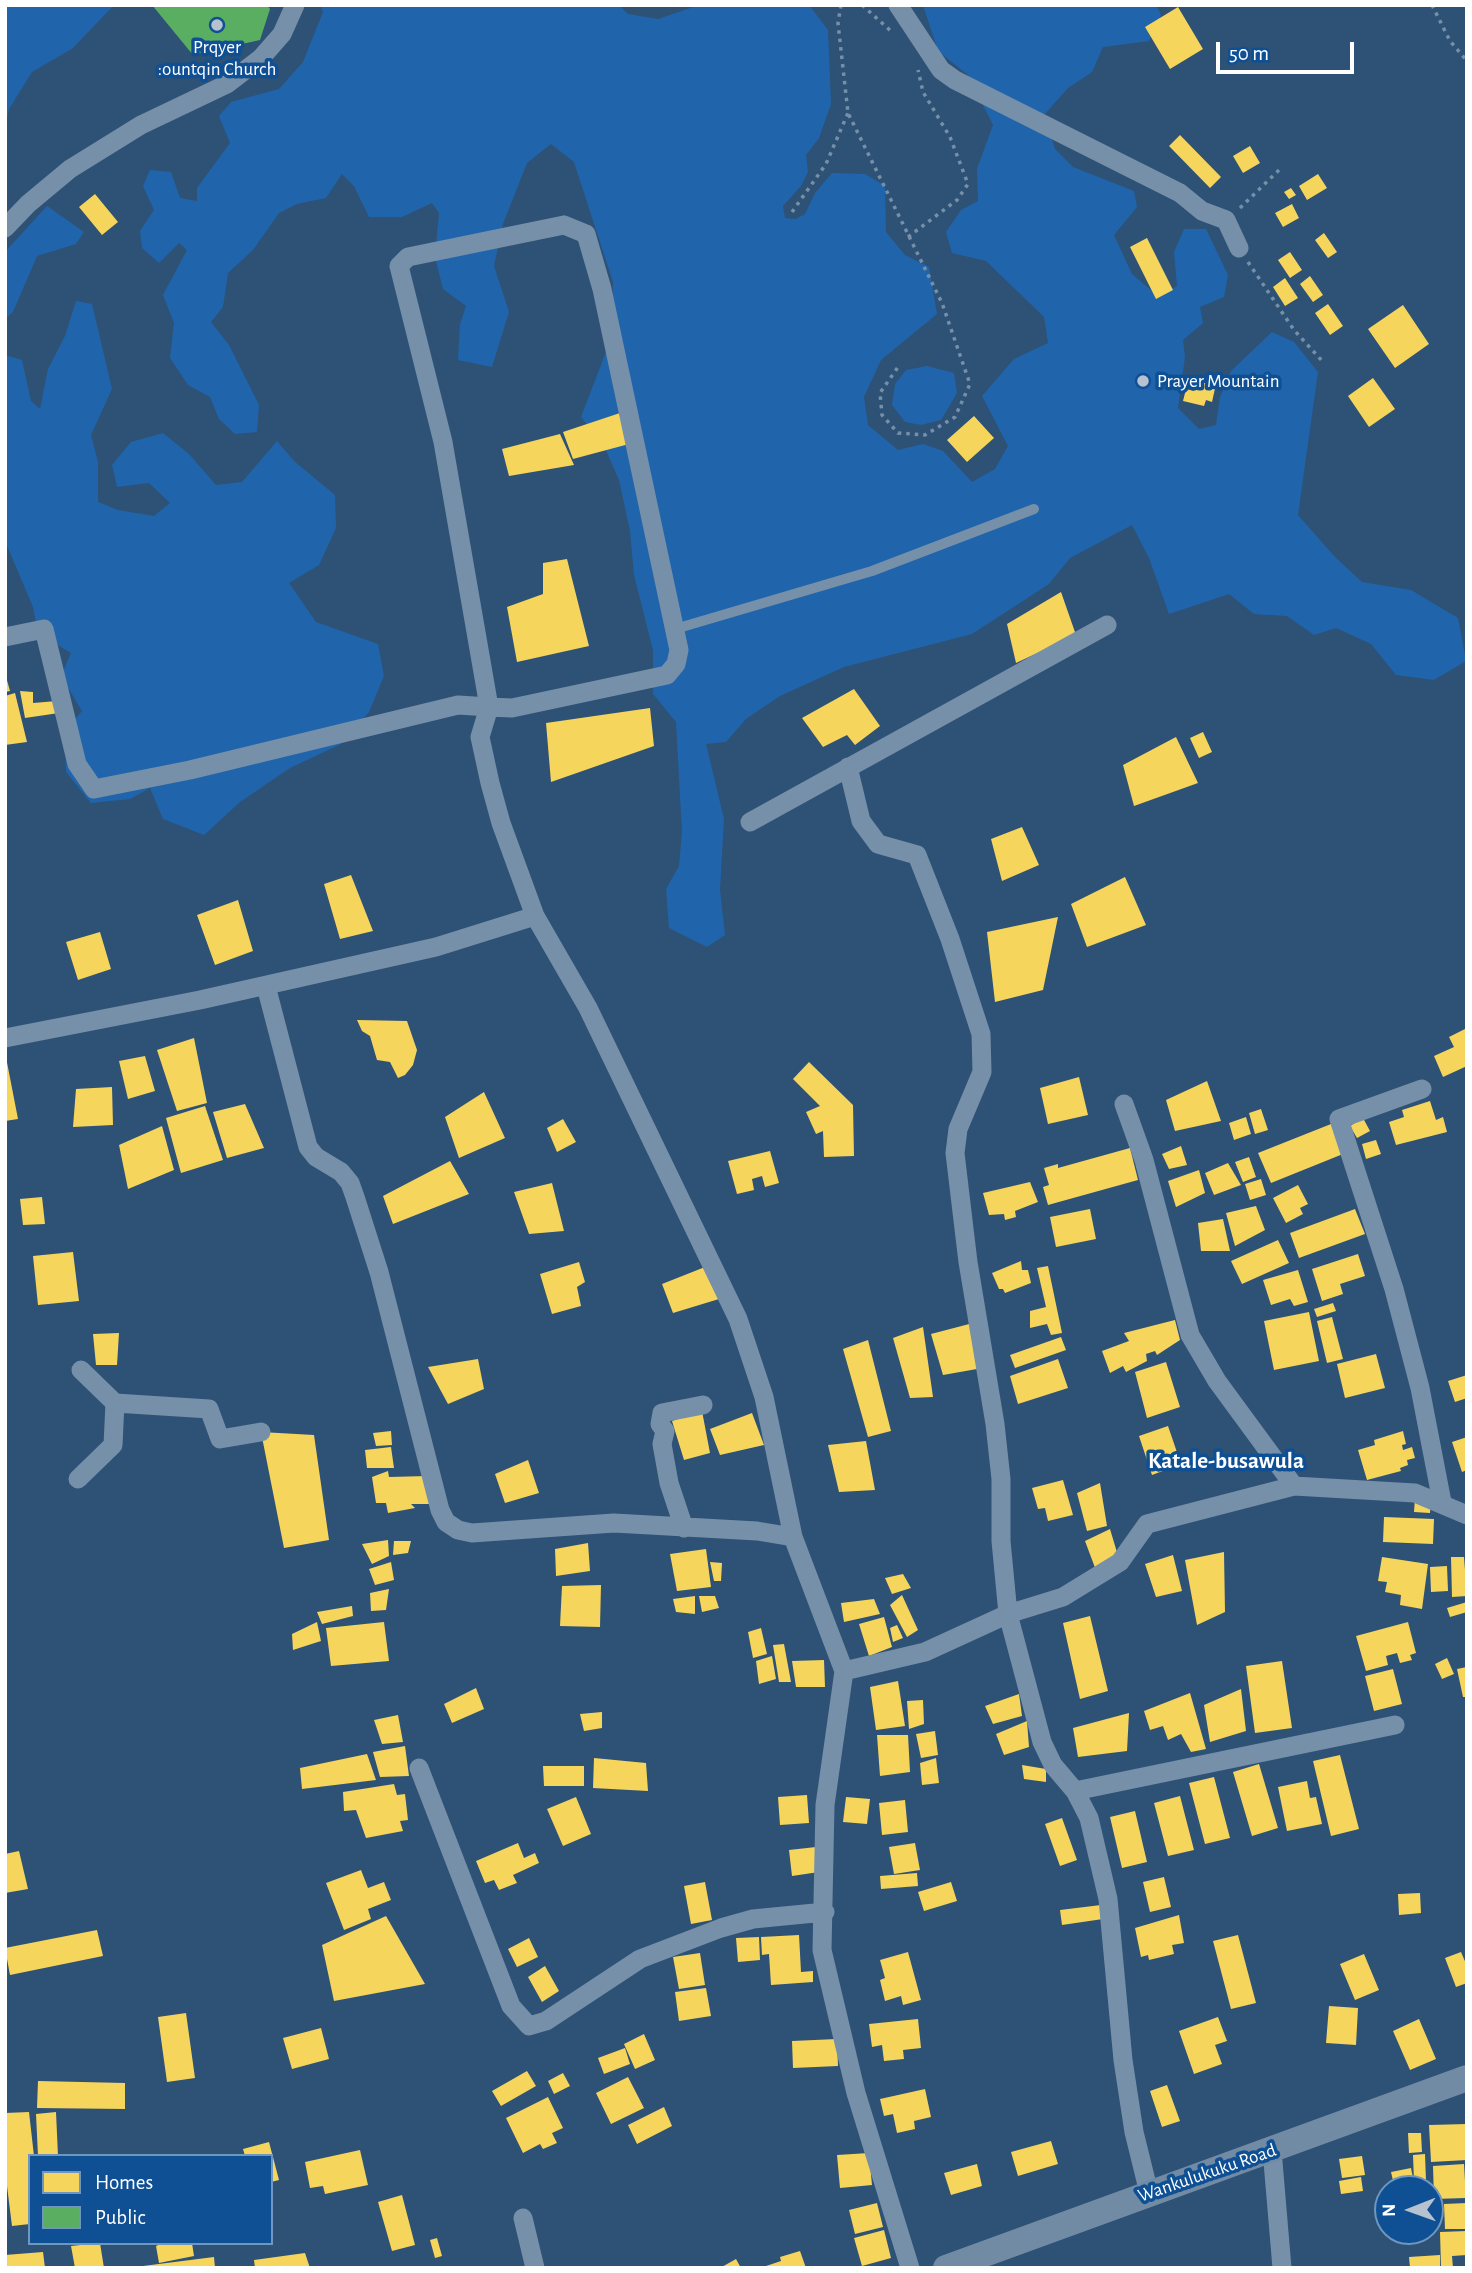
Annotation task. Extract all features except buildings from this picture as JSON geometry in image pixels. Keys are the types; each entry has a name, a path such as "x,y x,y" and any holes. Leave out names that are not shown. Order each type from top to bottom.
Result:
{"main road":[{"name":"Wankulukuku Road","path":"946,2268 1467,2078"}],"street":[{"path":"5,228 69,169 141,125 227,84 261,58 282,34 295,5"},
{"path":"898,5 941,70 954,80 1180,193 1202,211 1226,220 1239,248"},
{"path":"5,637 44,629 77,764 93,789 190,770 458,705 489,707 512,708 667,675 676,664 679,650 602,289 586,234 564,225 408,257 400,266 443,442 489,707 480,737 490,783 536,916 588,1008 738,1319 764,1397 793,1537 844,1671 825,1805 822,1874 825,1912 822,1950 852,2080 910,2268"},
{"path":"750,822 1107,625"},
{"path":"848,767 861,821 878,844 917,855 950,939 983,1045 982,1072 958,1129 955,1153 968,1262 995,1424 1008,1614 1042,1742 1053,1765 1074,1791 1089,1818 1108,1899 1123,2060 1134,2132 1149,2193"},
{"path":"5,1038 266,986 436,947 536,916"},
{"path":"266,986 308,1147 316,1157 341,1172 350,1183 355,1197 379,1272 440,1510 446,1522 458,1530 472,1533 614,1523 757,1531 793,1537"},
{"path":"1422,1089 1339,1119 1394,1289 1422,1398 1442,1502"},
{"path":"1124,1104 1144,1160 1190,1335 1217,1381 1294,1486"},
{"path":"81,1370 115,1403 209,1409 220,1439 261,1432"},
{"path":"78,1479 113,1445 115,1403"},
{"path":"684,1528 668,1483 662,1413 703,1405"},
{"path":"844,1671 925,1652 1008,1614 1063,1597 1129,1553 1147,1524 1294,1486 1415,1493 1442,1502 1467,1515"},
{"path":"1074,1791 1395,1725"},
{"path":"419,1768 511,2006 529,2026 546,2021 651,1954 752,1919 825,1912"},
{"path":"1272,2150 1282,2268"},
{"path":"523,2218 535,2268"}],"lane":[{"path":"675,629 872,571 1034,509"}],"path":[{"path":"841,5 838,23 848,113 942,303 970,384 955,417 925,435 898,433 882,415 880,393 898,367"},
{"path":"1432,5 1450,41 1467,61"},
{"path":"908,237 957,200 968,184 950,137 923,92 915,59"},
{"path":"792,212 826,164 848,113"},
{"path":"1226,220 1279,170"},
{"path":"1239,248 1294,330 1324,363"}],"shaded area":[{"path":"5,5 114,5 73,48 32,72 9,109 5,129"},
{"path":"320,5 619,5 628,14 658,19 699,5 809,5 828,30 831,104 819,138 806,155 808,172 801,186 783,206 785,218 796,219 805,214 815,193 832,173 865,174 885,186 886,232 905,255 929,267 937,314 881,360 864,397 868,425 898,450 923,444 943,451 972,482 995,469 1008,446 982,396 1014,359 1048,343 1044,317 986,261 952,253 946,232 961,210 978,201 977,169 993,125 968,75 938,51 923,5 1156,5 1161,15 1149,41 1103,47 1092,72 1068,88 1044,115 1055,149 1073,167 1134,191 1137,207 1114,235 1132,274 1159,297 1177,286 1174,252 1184,229 1206,229 1228,275 1224,297 1200,307 1203,323 1183,340 1185,357 1178,408 1199,429 1216,425 1220,397 1231,371 1272,332 1294,342 1318,372 1298,515 1335,557 1362,582 1411,590 1458,618 1466,661 1434,680 1396,675 1371,644 1336,628 1314,635 1287,616 1254,614 1229,594 1169,614 1149,558 1132,525 1070,558 1049,584 972,634 844,667 780,696 746,719 726,742 706,744 724,819 720,890 725,935 707,947 669,928 666,889 679,866 682,832 676,722 653,694 653,650 634,575 630,531 619,480 604,446 581,417 611,339 613,282 574,162 551,144 527,163 503,224 494,266 509,312 492,367 458,360 460,324 466,306 443,289 435,257 439,213 432,203 402,217 369,217 354,186 342,174 326,198 297,204 279,213 253,250 228,273 223,307 211,322 229,345 259,405 257,432 235,434 219,419 210,397 188,385 170,358 174,323 163,295 187,250 179,243 159,263 142,248 140,231 154,210 143,186 150,170 171,172 180,198 197,201 197,188 230,143 219,116 231,102 279,89 303,62 323,12"},
{"path":"47,206 84,232 76,244 37,256 13,312 5,319 5,252"},
{"path":"76,301 92,304 112,389 91,435 98,462 98,502 118,510 154,516 170,503 149,483 117,487 112,465 131,442 163,433 189,454 216,485 242,482 277,441 294,461 335,495 336,528 319,565 289,583 316,622 378,644 384,676 369,712 341,744 290,768 240,802 204,835 163,819 150,788 130,799 91,803 66,772 65,731 82,711 61,676 71,653 38,633 33,607 5,541 5,355 22,360 31,401 40,409 48,369 65,336"},
{"path":"927,366 954,373 957,393 941,420 921,425 905,422 892,405 895,384 906,370"}],"place":[{"name":"Prqyer :ountqin Church","path":"217,25"},
{"name":"Prayer Mountain","path":"1143,381"}],"district":[{"name":"Katale-busawula","path":"1226,1461"}]}
